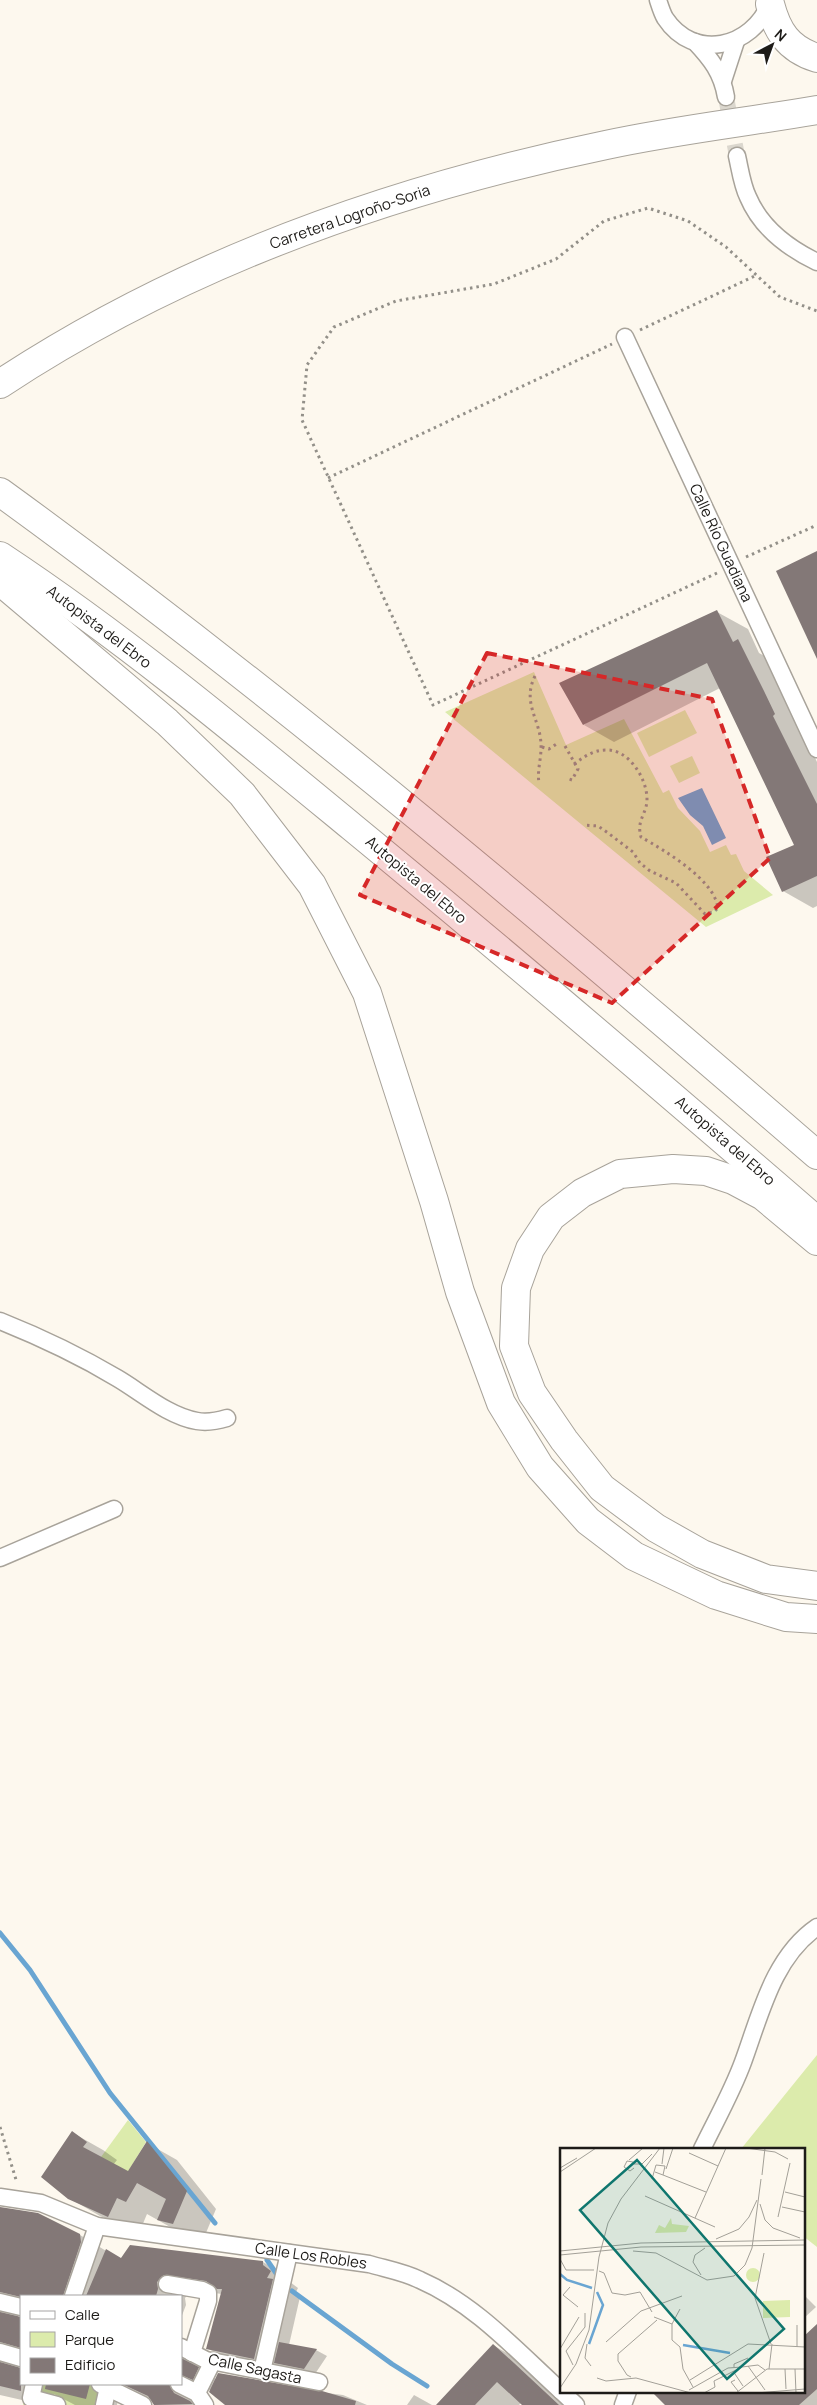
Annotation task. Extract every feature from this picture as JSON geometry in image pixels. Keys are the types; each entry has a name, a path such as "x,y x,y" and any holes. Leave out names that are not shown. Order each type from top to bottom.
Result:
{"highway":[{"path":"770,2 778,30 789,43 808,55 817,58"},
{"name":"Carretera Logroño-Soria","path":"0,384 30,364 141,303 281,239 409,193 606,145 817,110"},
{"path":"0,492 156,607 263,690 527,906 817,1155"},
{"name":"Autopista del Ebro","path":"0,556 58,595 245,739 540,983 817,1221"},
{"path":"0,581 167,722 235,787 312,885 367,992 434,1201 460,1292 501,1402 540,1467 588,1521 634,1556 716,1596 786,1617 817,1619"},
{"path":"263,690 369,759 419,797 531,889 817,1134"},
{"path":"817,1241 763,1196 724,1177 706,1171 673,1169 620,1174 582,1193 551,1217 530,1249 516,1288 514,1346 532,1393 564,1440 602,1488 656,1528 702,1554 766,1579 817,1586"}],"street":[{"path":"658,0 665,18 678,32 695,42 709,56 725,89 736,41"},
{"path":"695,42 714,45 736,41 749,34 762,20 770,2"},
{"path":"737,156 748,197 761,219 778,239 813,257"},
{"name":"Calle Río Guadiana","path":"625,338 817,749"},
{"path":"0,1321 39,1337 106,1372 174,1413 196,1421 211,1422 227,1418"},
{"path":"0,1558 114,1508"},
{"path":"702,2148 743,2062 770,1986 797,1946 817,1928"},
{"name":"Calle Los Robles","path":"0,2197 41,2203 97,2226 369,2264 420,2280 476,2314 560,2390"},
{"path":"73,2295 97,2226"},
{"path":"262,2371 289,2253"},
{"name":"Calle Sagasta","path":"168,2284 202,2290 208,2293 208,2301 186,2350 213,2362 319,2382"},
{"path":"0,2302 20,2307"},
{"path":"0,2352 20,2358"},
{"path":"180,2385 201,2399 213,2362"},
{"path":"34,2385 31,2398 57,2405"},
{"path":"104,2405 104,2386 143,2405"},
{"name":"Calle Los Robles","path":"562,2392 576,2405"},
{"path":"622,2405 628,2392"}],"path":[{"path":"817,312 780,297 726,247 688,221 648,208 604,220 556,259 494,284 396,302 334,327 307,365 302,420 433,705 720,571 715,561 742,548 746,558 817,526"},
{"path":"328,478 757,275"},
{"path":"536,676 529,691 529,700 542,747 539,784"},
{"path":"542,747 549,749 558,743"},
{"path":"565,746 578,769 572,780 569,779"},
{"path":"574,764 595,751 608,749 631,761 641,777 646,791 647,802 638,828 641,837 664,850 699,876 717,901 718,908 714,912 705,914 676,883 650,871 640,863 633,852 608,833 598,826 582,825"},
{"path":"0,2127 12,2174 26,2201"}],"highlighted area":[{"path":"487,653 712,699 770,858 612,1003 360,895"}],"green space":[{"path":"534,672 566,745 624,719 663,793 669,790 678,808 700,831 710,852 726,845 731,855 736,854 744,871 773,895 706,927 445,712"},
{"path":"685,710 697,733 649,757 637,733"},
{"path":"692,756 700,773 679,783 670,766"},
{"path":"817,2055 817,2247 804,2237 804,2148 742,2148"},
{"path":"128,2120 146,2142 123,2180 101,2157"},
{"path":"28,2385 100,2385 104,2405 23,2405"}],"water":[{"path":"702,788 726,838 712,845 703,826 690,815 678,798"}],"building":[{"path":"817,551 817,659 776,571"},
{"path":"717,610 733,642 738,639 775,714 773,716 817,804 817,876 782,892 766,857 794,845 707,663 583,725 559,683"},
{"path":"72,2131 87,2142 83,2147 128,2171 147,2141 187,2191 173,2224 157,2220 166,2199 137,2183 126,2202 117,2198 108,2217 68,2199 41,2177"},
{"path":"0,2207 38,2213 80,2234 81,2242 63,2295 20,2295 20,2297 0,2292"},
{"path":"130,2245 263,2261 263,2265 271,2271 267,2278 273,2279 254,2359 206,2349 222,2289 217,2289 206,2281 164,2275 157,2282 156,2295 86,2295 106,2249 121,2258"},
{"path":"0,2312 20,2317 20,2348 0,2342"},
{"path":"817,2324 817,2389 799,2405 665,2405 652,2392 804,2392 804,2336"},
{"path":"279,2342 317,2349 304,2369 274,2363"},
{"path":"493,2344 559,2405 522,2405 497,2382 475,2405 436,2405"},
{"path":"182,2358 199,2367 193,2380 182,2375"},
{"path":"0,2362 20,2368 21,2391 0,2386"},
{"path":"218,2373 322,2391 356,2401 355,2405 225,2405 209,2392"},
{"path":"46,2385 90,2385 86,2399 45,2389"},
{"path":"124,2385 170,2385 174,2393 193,2404 154,2405 148,2396"}],"waterway":[{"path":"0,1933 30,1970 110,2093 215,2223"},
{"path":"267,2260 278,2276"},
{"path":"292,2291 392,2364 427,2386"}],"tunnel":[{"path":"726,97 737,156"}]}
